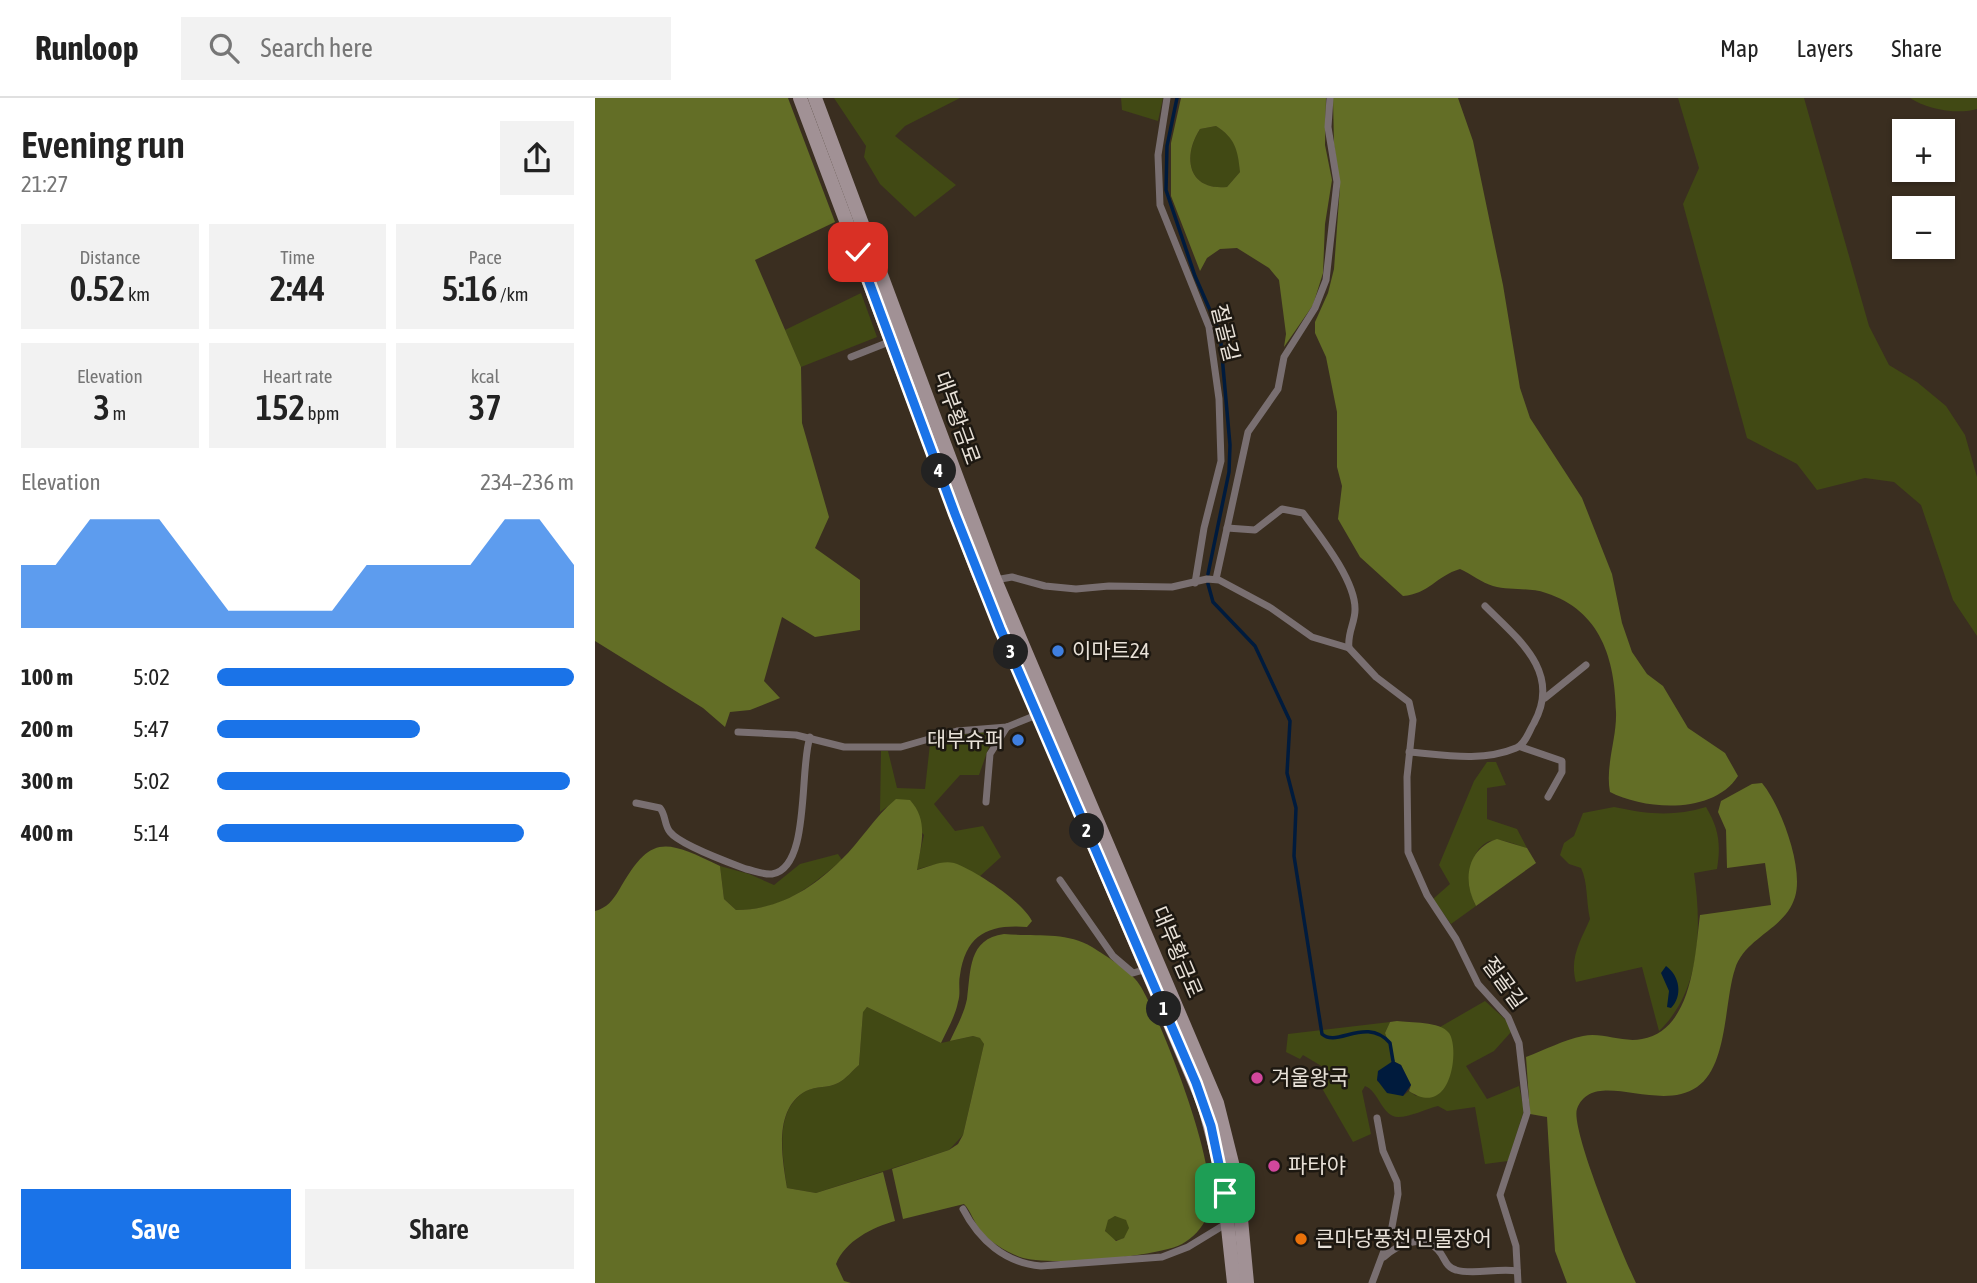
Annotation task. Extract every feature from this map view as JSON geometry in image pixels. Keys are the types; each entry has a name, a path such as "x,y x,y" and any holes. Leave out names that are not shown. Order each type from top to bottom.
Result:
{"main road":[{"name":"대부황금로","path":"800,98 897,338 989,583 1217,1103 1232,1153 1234,1283"},
{"name":"대부황금로","path":"815,98 897,338"},
{"name":"대부황금로","path":"1044,712 1211,1126 1235,1220 1247,1283"}],"lane":[{"name":"절골길","path":"1167,98 1158,155 1160,205 1209,327 1219,399 1221,460 1204,528 1195,583"},
{"path":"1216,579 1248,432 1278,389 1285,356 1315,308 1326,279 1337,182 1328,127 1330,98"},
{"path":"851,357 897,338"},
{"path":"989,583 1012,577 1045,586 1076,589 1109,586 1172,587 1216,579 1271,608 1312,637 1349,648 1349,631 1356,610 1353,596 1338,562 1303,513 1282,509 1255,530 1227,528"},
{"path":"1485,606 1534,656 1545,698"},
{"name":"절골길","path":"1349,648 1375,677 1409,702 1413,720 1406,824 1409,852 1427,895 1456,939 1478,984 1508,1017 1519,1044 1527,1113 1500,1195 1516,1246 1518,1283"},
{"path":"1521,747 1545,698 1586,666"},
{"path":"738,732 810,737 844,747 901,747 957,731 1007,727 1044,712"},
{"path":"986,802 990,754 1007,727"},
{"path":"636,803 660,808 670,832 721,861 759,872 776,873 789,864 796,850 804,761 810,737"},
{"path":"1409,752 1487,756 1521,747 1562,761 1562,772 1548,797"},
{"path":"1060,880 1113,956 1133,972 1147,969"},
{"path":"1372,1283 1383,1258 1398,1194 1397,1182 1383,1151 1377,1118"},
{"path":"963,1209 974,1229 991,1246 1025,1265 1041,1266 1162,1257 1188,1247 1235,1220"},
{"path":"1383,1258 1394,1248 1419,1242 1439,1250 1447,1264 1457,1271 1496,1268 1517,1271"}],"green space":[{"path":"595,98 788,98 835,222 755,260 801,367 802,423 829,517 815,548 860,580 860,630 815,637 782,617 764,681 780,698 750,710 730,712 725,727 703,708 595,641"},
{"path":"834,98 960,98 905,126 895,136 956,185 915,217 880,184 864,157 866,146"},
{"path":"1121,98 1163,98 1158,121 1122,110"},
{"path":"1181,98 1326,98 1325,145 1332,180 1325,224 1323,273 1313,305 1284,347 1286,334 1279,280 1269,268 1237,248 1220,249 1207,258 1200,271 1171,196 1171,143","holes":["1216,126 1227,135 1238,157 1240,172 1227,187 1204,184 1192,170 1190,161 1194,140 1200,129"]},
{"path":"1333,98 1458,98 1473,141 1503,285 1520,388 1530,418 1582,498 1612,574 1622,623 1632,652 1647,674 1663,686 1688,728 1725,753 1738,776 1727,789 1696,803 1678,805 1641,803 1610,792 1609,772 1616,722 1612,674 1601,639 1580,612 1565,601 1546,593 1493,586 1460,569 1419,592 1403,596 1360,557 1338,519 1342,486 1337,467 1337,412 1326,357 1315,333 1315,322 1328,293 1334,269 1340,186 1334,145"},
{"path":"1678,98 1804,98 1869,326 1889,365 1917,382 1946,406 1965,435 1977,477 1977,636 1953,600 1921,505 1894,482 1865,478 1817,490 1797,464 1747,438 1683,204 1699,168"},
{"path":"1910,98 1977,98 1977,109 1942,110"},
{"path":"1216,126 1232,140 1238,157 1240,172 1227,187 1204,184 1192,170 1190,161 1194,140 1200,129"},
{"path":"861,293 877,337 801,367 785,330"},
{"path":"990,731 992,738 979,775 960,775 934,804 955,831 983,826 1001,857 979,877 949,864 916,870 924,835 896,800 880,812 881,751 888,751 897,788 925,789 930,744 951,736"},
{"path":"1487,762 1496,762 1506,785 1487,788 1487,819 1517,829 1527,848 1494,840 1485,843 1478,850 1470,878 1476,906 1451,924 1433,899 1450,884 1439,865 1474,781"},
{"path":"1762,783 1776,806 1794,854 1797,885 1795,897 1783,918 1740,958 1731,983 1720,1049 1707,1077 1697,1087 1681,1094 1664,1096 1597,1092 1585,1097 1577,1109 1577,1121 1589,1166 1636,1283 1567,1283 1555,1251 1547,1117 1530,1114 1526,1057 1583,1036 1642,1039 1659,1033 1672,1021 1688,988 1700,915 1771,905 1765,863 1727,868 1726,830 1718,812 1721,801 1752,784"},
{"path":"896,799 910,800 920,816 922,842 917,870 945,862 954,863 986,879 1009,896 1032,921 1027,927 1001,927 991,930 974,941 963,961 957,1008 941,1043 867,1007 863,1012 859,1065 838,1083 806,1091 788,1109 782,1135 787,1188 816,1193 883,1172 895,1221 861,1236 840,1256 836,1264 844,1281 851,1283 595,1283 595,911 612,900 640,859 661,847 685,850 720,866 724,899 736,910 780,902 806,889 830,870"},
{"path":"1614,807 1660,813 1706,807 1718,837 1717,869 1694,873 1698,937 1691,978 1673,1015 1659,1031 1642,967 1576,982 1574,973 1577,949 1590,919 1581,868 1569,864 1560,855 1564,843 1574,836 1583,813"},
{"path":"1497,839 1527,848 1536,863 1476,906 1469,886 1470,866 1479,850"},
{"path":"838,854 842,860 805,889 781,902 736,910 724,899 720,866 774,885 800,864"},
{"path":"1004,934 1049,936 1082,942 1119,965 1141,987 1163,1034 1189,1102 1207,1171 1210,1198 1207,1217 1186,1242 1150,1253 1102,1259 1033,1260 1009,1252 989,1239 964,1204 903,1219 892,1169 949,1150 958,1144 963,1135 984,1044 980,1038 973,1036 950,1041 966,1005 973,958 984,942","holes":["1115,1216 1126,1220 1129,1228 1124,1238 1116,1241 1105,1231 1108,1220"]},
{"path":"1485,1001 1508,1022 1511,1032 1494,1051 1466,1066 1487,1099 1519,1086 1524,1110 1508,1161 1485,1164 1475,1107 1447,1111 1438,1106 1398,1117 1388,1113 1374,1093 1365,1086 1362,1091 1371,1134 1353,1142 1323,1090 1333,1073 1303,1055 1300,1059 1286,1052 1288,1034 1390,1022 1385,1033 1395,1062 1379,1071 1377,1081 1403,1096 1409,1091 1416,1096 1451,1066 1450,1039 1440,1027"},
{"path":"867,1007 941,1043 973,1036 981,1038 984,1044 963,1135 949,1150 816,1193 787,1188 783,1135 789,1110 796,1099 806,1091 838,1083 859,1065 863,1011"},
{"path":"1390,1022 1432,1024 1449,1033 1453,1066 1443,1089 1435,1096 1424,1097 1409,1091 1411,1085 1401,1065 1395,1062 1385,1033"},
{"path":"1117,1216 1126,1219 1129,1228 1126,1237 1117,1240 1108,1237 1105,1228 1108,1219"}],"water":[{"path":"1666,966 1674,975 1678,986 1677,998 1671,1008 1667,1007 1669,991 1661,973"},
{"path":"1393,1061 1401,1065 1411,1085 1403,1096 1387,1093 1377,1080 1378,1071"}],"waterway":[{"path":"1177,98 1167,146 1166,190 1195,276 1220,333 1230,445 1229,472 1208,574"},
{"path":"1208,584 1213,602 1255,646 1290,721 1287,773 1296,808 1294,856 1322,1034 1336,1038 1362,1032 1381,1035 1390,1043 1393,1061"}],"place":[{"name":"이마트24","path":"1058,651"},
{"name":"대부슈퍼","path":"1018,740"},
{"name":"겨울왕국","path":"1257,1078"},
{"name":"파타야","path":"1274,1166"},
{"name":"큰마당풍천 민물장어","path":"1301,1239"}],"route":[{"path":"858,252 1000,628 1196,1083 1211,1126 1225,1193"}]}
